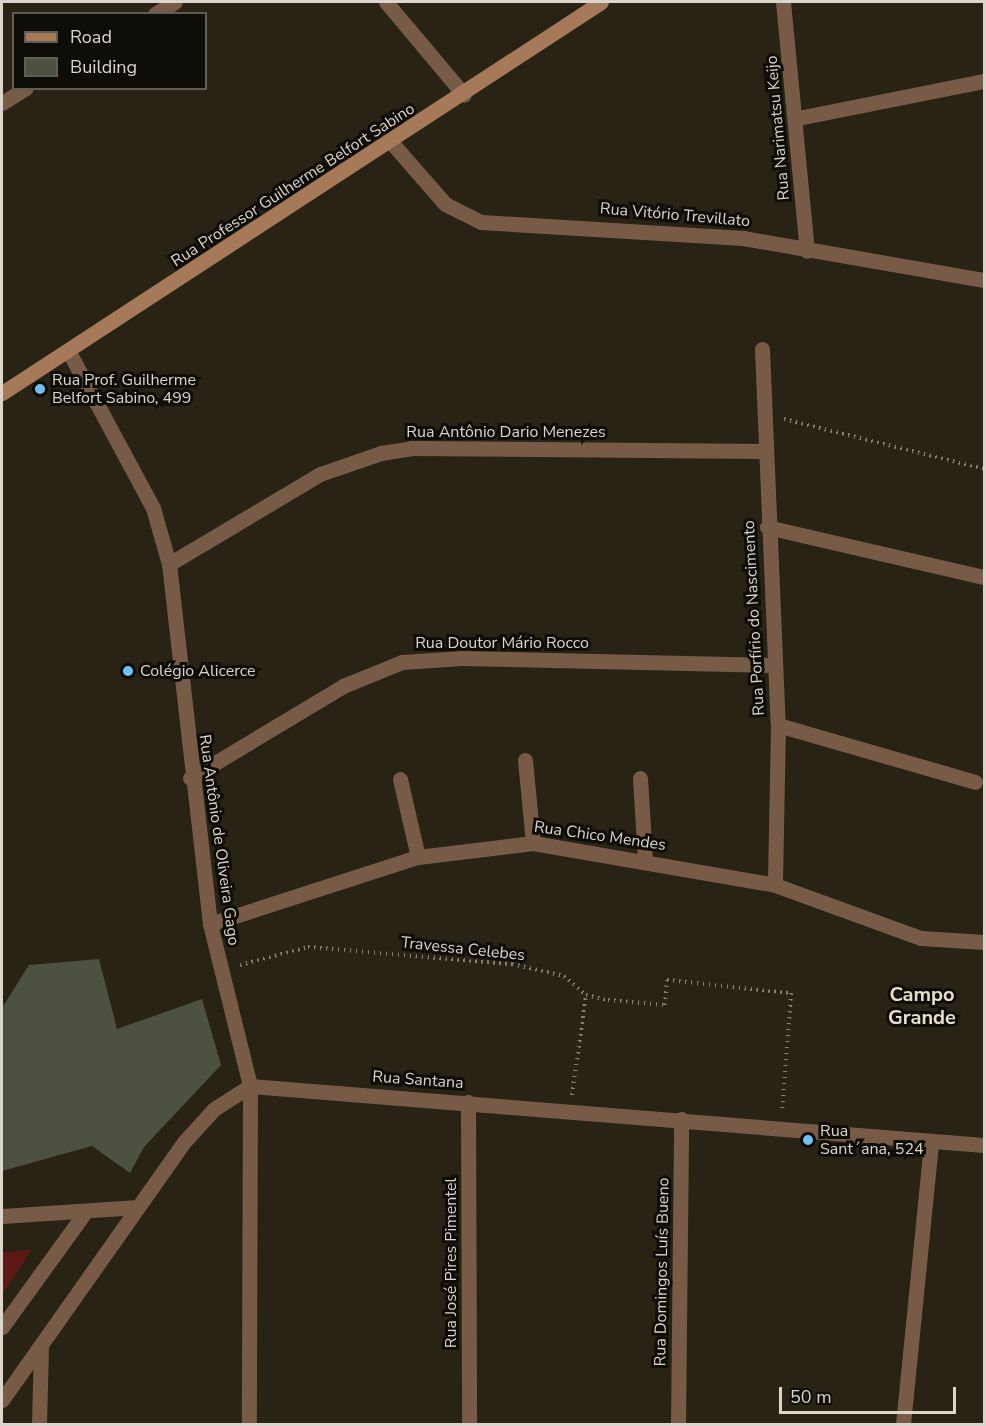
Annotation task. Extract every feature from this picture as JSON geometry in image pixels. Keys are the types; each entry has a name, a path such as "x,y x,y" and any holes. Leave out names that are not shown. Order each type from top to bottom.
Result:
{"street":[{"path":"158,12 175,2"},
{"path":"386,2 464,95"},
{"name":"Rua Professor Guilherme Belfort Sabino","path":"2,393 392,142 601,2"},
{"name":"Rua Narimatsu Keijo","path":"783,2 798,118 807,251"},
{"path":"798,118 984,81"},
{"path":"2,102 23,90"},
{"name":"Rua Vitório Trevillato","path":"392,142 445,204 481,222 683,231 984,280"},
{"name":"Rua Porfírio do Nascimento","path":"762,349 767,527 778,725 775,885"},
{"name":"Rua Antônio de Oliveira Gago","path":"69,352 144,489 169,564 190,778 210,924 250,1086 249,1425"},
{"name":"Rua Antônio Dario Menezes","path":"169,564 320,474 381,453 411,448 764,451"},
{"path":"767,527 984,577"},
{"name":"Rua Doutor Mário Rocco","path":"190,778 343,686 402,662 462,658 773,665"},
{"path":"778,725 975,782"},
{"path":"525,760 532,843"},
{"path":"640,778 645,860"},
{"path":"400,779 418,857"},
{"name":"Rua Chico Mendes","path":"210,924 418,857 532,843 645,860 775,885 921,938 984,942"},
{"path":"2,1400 198,1125 250,1086"},
{"name":"Rua Santana","path":"250,1086 571,1108 984,1145"},
{"name":"Rua José Pires Pimentel","path":"468,1102 469,1425"},
{"name":"Rua Domingos Luís Bueno","path":"678,1425 681,1119"},
{"path":"903,1425 931,1141"},
{"path":"2,1216 138,1207"},
{"path":"2,1327 86,1211"},
{"path":"39,1425 41,1346"}],"path":[{"path":"763,414 984,469"},
{"name":"Travessa Celebes","path":"221,970 308,947 512,964 564,976 586,995"},
{"path":"571,1108 586,995 665,1005 667,980 791,993 780,1127"}],"shaded area":[{"path":"31,1250 2,1295 2,1252"}],"building":[{"path":"99,959 117,1029 202,999 221,1065 144,1147 130,1173 92,1146 2,1171 2,1008 29,965"}],"place":[{"name":"Rua Prof. Guilherme Belfort Sabino, 499","path":"40,389"},
{"name":"Colégio Alicerce","path":"128,671"},
{"name":"Rua Sant´ana, 524","path":"808,1140"}],"district":[{"name":"Campo Grande","path":"922,1006"}]}
